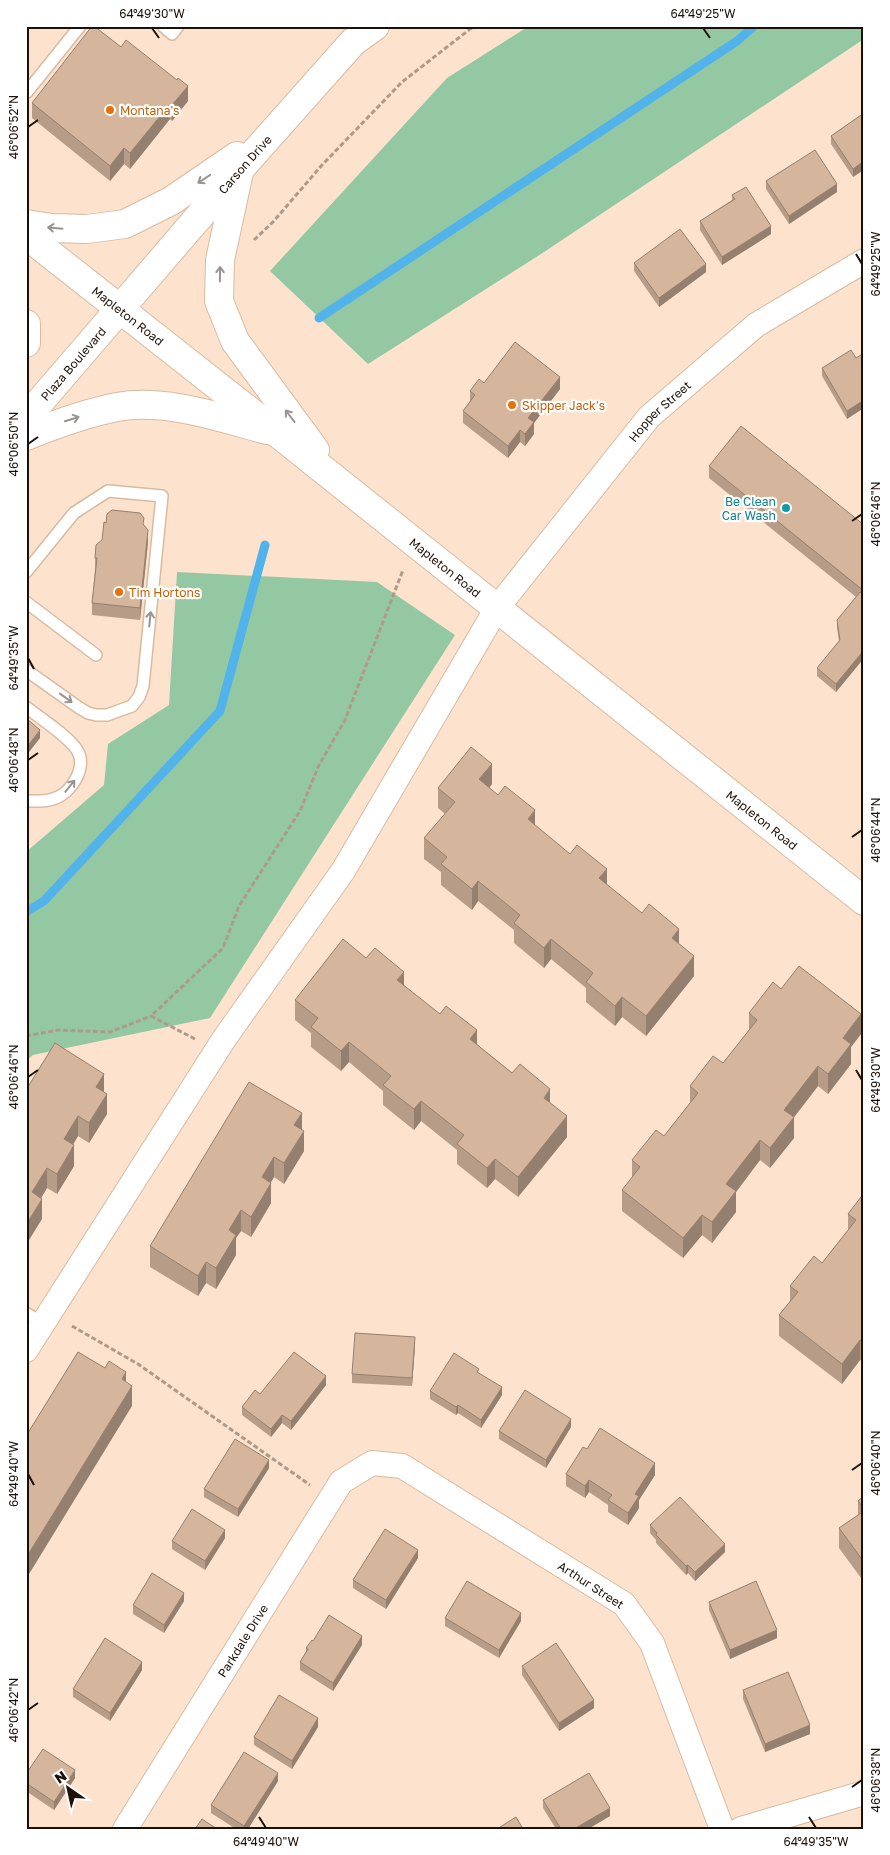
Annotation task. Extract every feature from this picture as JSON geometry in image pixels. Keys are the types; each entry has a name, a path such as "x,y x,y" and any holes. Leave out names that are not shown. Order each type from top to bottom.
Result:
{"main road":[{"name":"Carson Drive","path":"119,308 353,42 375,26"},
{"path":"26,224 52,228 87,229 125,224 171,202 274,131"},
{"path":"240,169 220,260 219,301 235,341 340,483"},
{"name":"Mapleton Road","path":"26,235 864,901"},
{"name":"Plaza Boulevard","path":"26,418 119,308"},
{"path":"26,324 26,343"},
{"path":"26,436 80,416 118,406 146,405 183,409 276,432"}],"street":[{"name":"Hopper Street","path":"26,1350 40,1316 217,1050 343,871 497,608 649,417 756,325 864,261"},
{"name":"Parkdale Drive","path":"126,1829 341,1482 372,1463"},
{"name":"Arthur Street","path":"372,1463 402,1466 624,1604 652,1643 722,1829"},
{"path":"741,1829 864,1793"}],"lane":[{"path":"27,92 80,26"},
{"path":"163,26 172,34 178,26"},
{"path":"26,572 74,513 108,491 162,496 143,686 139,697 132,706 107,715 88,713 26,670"},
{"path":"26,602 96,655"},
{"path":"26,708 67,740 76,749 81,759 76,779 64,793 54,799 26,801"}],"path":[{"path":"252,241 273,222 322,164 402,82 474,26"},
{"path":"26,1036 58,1030 110,1032 151,1016 223,948 239,906 300,811 319,765 345,720 414,542"},
{"path":"151,1016 217,1050"},
{"path":"40,1316 138,1364 331,1499"}],"green space":[{"path":"529,26 864,26 864,39 541,254 368,364 270,271 447,78"},
{"path":"177,572 377,582 455,635 210,1018 33,1055 26,1061 26,852 104,785 108,744 169,705"}],"building":[{"name":"Montana's","path":"92,26 121,47 126,40 177,80 178,78 188,86 172,105 170,104 130,153 124,148 110,166 32,103"},
{"path":"864,113 864,161 853,169 831,136"},
{"path":"815,150 837,184 789,216 766,181"},
{"path":"746,187 771,226 722,257 700,221 735,199 732,195"},
{"path":"680,229 706,264 659,298 634,263"},
{"path":"515,342 560,377 528,418 534,422 525,434 520,430 508,446 463,411 475,395 470,391 479,379 484,383"},
{"path":"851,350 856,358 864,353 864,400 847,411 822,368"},
{"name":"Be Clean Car Wash","path":"741,426 864,525 864,591 709,466"},
{"name":"Tim Hortons","path":"112,510 140,513 144,518 143,524 148,530 140,608 92,603 97,558 95,558 96,545 102,540 104,522 106,523 107,514"},
{"path":"860,592 864,595 864,650 836,684 817,668 840,640 837,620"},
{"path":"26,718 40,730 26,748"},
{"path":"471,747 492,764 479,779 498,795 505,786 535,810 528,819 570,854 577,845 607,869 599,878 642,913 649,904 679,929 672,938 694,956 646,1016 622,997 615,1006 586,982 593,973 551,939 544,948 514,923 520,915 478,881 472,889 441,864 447,857 424,838 455,802 438,788"},
{"path":"343,939 366,958 375,948 404,972 397,980 440,1014 446,1006 477,1030 470,1039 512,1073 520,1064 550,1089 544,1098 567,1116 518,1177 495,1159 487,1168 457,1144 464,1135 421,1101 414,1109 383,1085 391,1076 349,1042 341,1051 311,1027 318,1018 295,1000"},
{"path":"799,966 861,1014 843,1038 851,1044 828,1074 818,1066 784,1110 794,1117 770,1148 760,1140 726,1184 736,1191 712,1222 702,1215 683,1238 622,1190 640,1167 632,1160 656,1130 664,1136 698,1093 690,1086 713,1056 723,1063 757,1020 749,1013 773,982 781,989"},
{"path":"55,1043 104,1074 96,1087 107,1094 89,1123 78,1116 64,1139 74,1145 57,1174 47,1168 32,1192 42,1199 26,1225 26,1090"},
{"path":"249,1082 302,1113 294,1125 304,1131 284,1163 274,1157 262,1177 271,1183 251,1217 241,1210 229,1230 236,1235 216,1268 206,1262 198,1276 150,1246"},
{"path":"864,1193 864,1342 860,1340 842,1364 779,1315 798,1292 790,1286 814,1256 822,1263 856,1220 848,1214"},
{"path":"355,1333 415,1337 412,1378 352,1374"},
{"path":"78,1352 105,1368 109,1361 126,1372 122,1379 132,1386 26,1558 26,1436"},
{"path":"294,1352 326,1376 291,1421 282,1415 271,1429 242,1407 255,1390 260,1394"},
{"path":"454,1353 479,1369 477,1372 502,1387 481,1420 458,1405 456,1407 430,1391"},
{"path":"525,1390 571,1419 546,1460 499,1431"},
{"path":"600,1428 655,1463 635,1494 639,1496 628,1513 608,1500 612,1495 589,1480 585,1486 566,1474 583,1447 587,1449"},
{"path":"235,1439 269,1460 238,1509 204,1489"},
{"path":"864,1496 864,1509 858,1501"},
{"path":"680,1497 725,1544 695,1572 688,1565 686,1566 656,1535 657,1533 650,1525"},
{"path":"192,1509 225,1530 205,1561 172,1541"},
{"path":"864,1511 864,1562 839,1528"},
{"path":"385,1529 418,1550 386,1600 353,1580"},
{"path":"152,1573 184,1593 164,1625 133,1605"},
{"path":"467,1581 521,1613 499,1650 445,1618"},
{"path":"756,1581 777,1630 730,1650 709,1602"},
{"path":"329,1615 362,1636 333,1683 300,1662 308,1649 306,1648 313,1641"},
{"path":"105,1638 142,1662 110,1713 73,1689"},
{"path":"556,1643 594,1700 559,1723 522,1666"},
{"path":"788,1672 810,1725 765,1744 743,1690"},
{"path":"279,1695 318,1718 292,1761 254,1737"},
{"path":"43,1749 75,1770 54,1802 26,1783 26,1774"},
{"path":"244,1752 278,1773 244,1826 211,1805"},
{"path":"589,1773 610,1808 574,1829 561,1829 543,1800"},
{"path":"516,1817 523,1829 497,1829"},
{"path":"202,1819 217,1829 195,1829"}],"waterway":[{"path":"319,318 737,41 754,26"},
{"path":"26,912 44,901 220,711 265,545"}],"place":[{"name":"Montana's","path":"110,110"},
{"name":"Skipper Jack's","path":"512,405"},
{"name":"Be Clean Car Wash","path":"786,508"},
{"name":"Tim Hortons","path":"119,592"}]}
